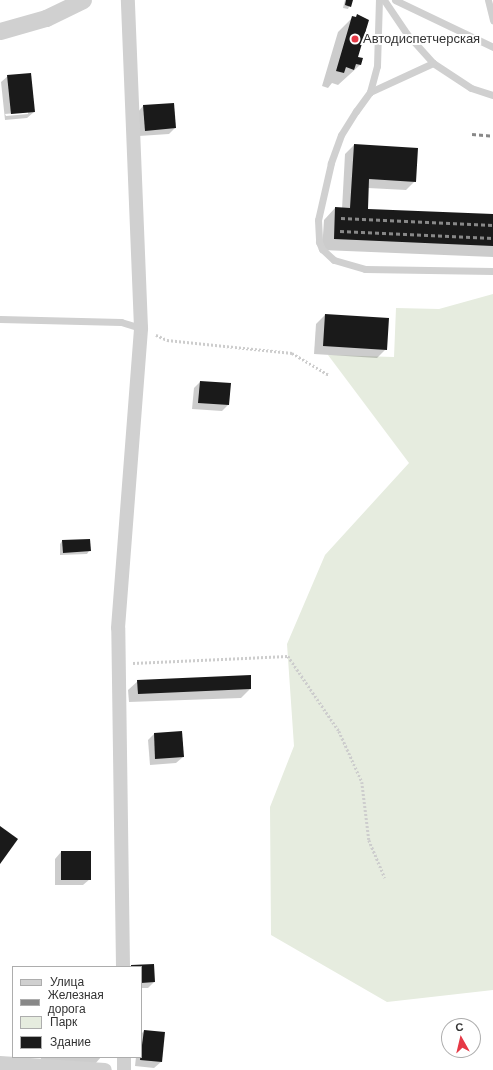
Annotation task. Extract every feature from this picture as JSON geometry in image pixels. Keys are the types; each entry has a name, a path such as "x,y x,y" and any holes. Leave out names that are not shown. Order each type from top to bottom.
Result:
{"street":[{"path":"0,32 46,18 83,0"},
{"path":"123,966 118,628 141,328 128,0"},
{"path":"124,1058 124,1070"},
{"path":"0,1063 105,1070"}],"lane":[{"path":"379,0 379,51 370,92 341,135 331,163 318,220 322,249 341,264 365,269 493,271"},
{"path":"384,0 407,34 433,63 471,88 493,95"},
{"path":"395,0 490,46"},
{"path":"488,0 493,20"},
{"path":"370,92 433,63"},
{"path":"0,319 121,322 141,328"}],"path":[{"path":"141,328 167,340 292,353 329,375"},
{"path":"118,664 288,656 339,731 362,782 368,840 385,878"}],"green space":[{"path":"493,294 493,990 387,1002 271,935 270,807 294,746 287,644 325,555 409,463 328,355 394,357 396,308 439,309"}],"building":[{"path":"346,0 353,0 351,7 345,5"},
{"name":"Автодиспетчерская","path":"357,14 369,20 358,57 363,58 361,65 356,64 354,70 346,67 344,73 336,71 352,16 356,17"},
{"path":"31,73 35,112 11,114 7,75"},
{"path":"174,103 176,128 145,131 143,105"},
{"path":"354,144 418,148 416,182 369,179 368,209 493,214 493,246 334,239 335,207 350,208"},
{"path":"325,314 389,318 387,350 323,346"},
{"path":"200,381 231,383 229,405 198,403"},
{"path":"90,539 91,551 63,553 62,540"},
{"path":"251,675 251,689 138,694 137,680"},
{"path":"182,731 184,757 155,759 154,733"},
{"path":"0,826 18,839 0,864"},
{"path":"61,851 91,851 91,880 61,880"},
{"path":"154,964 155,982 142,983 142,966 131,965"},
{"path":"144,1030 165,1032 162,1062 140,1060 140,1058 142,1058"}],"railway":[{"path":"472,134 493,136"},
{"path":"341,218 493,225"},
{"path":"340,231 493,238"}],"place":[{"name":"Автодиспетчерская","path":"355,39"}]}
